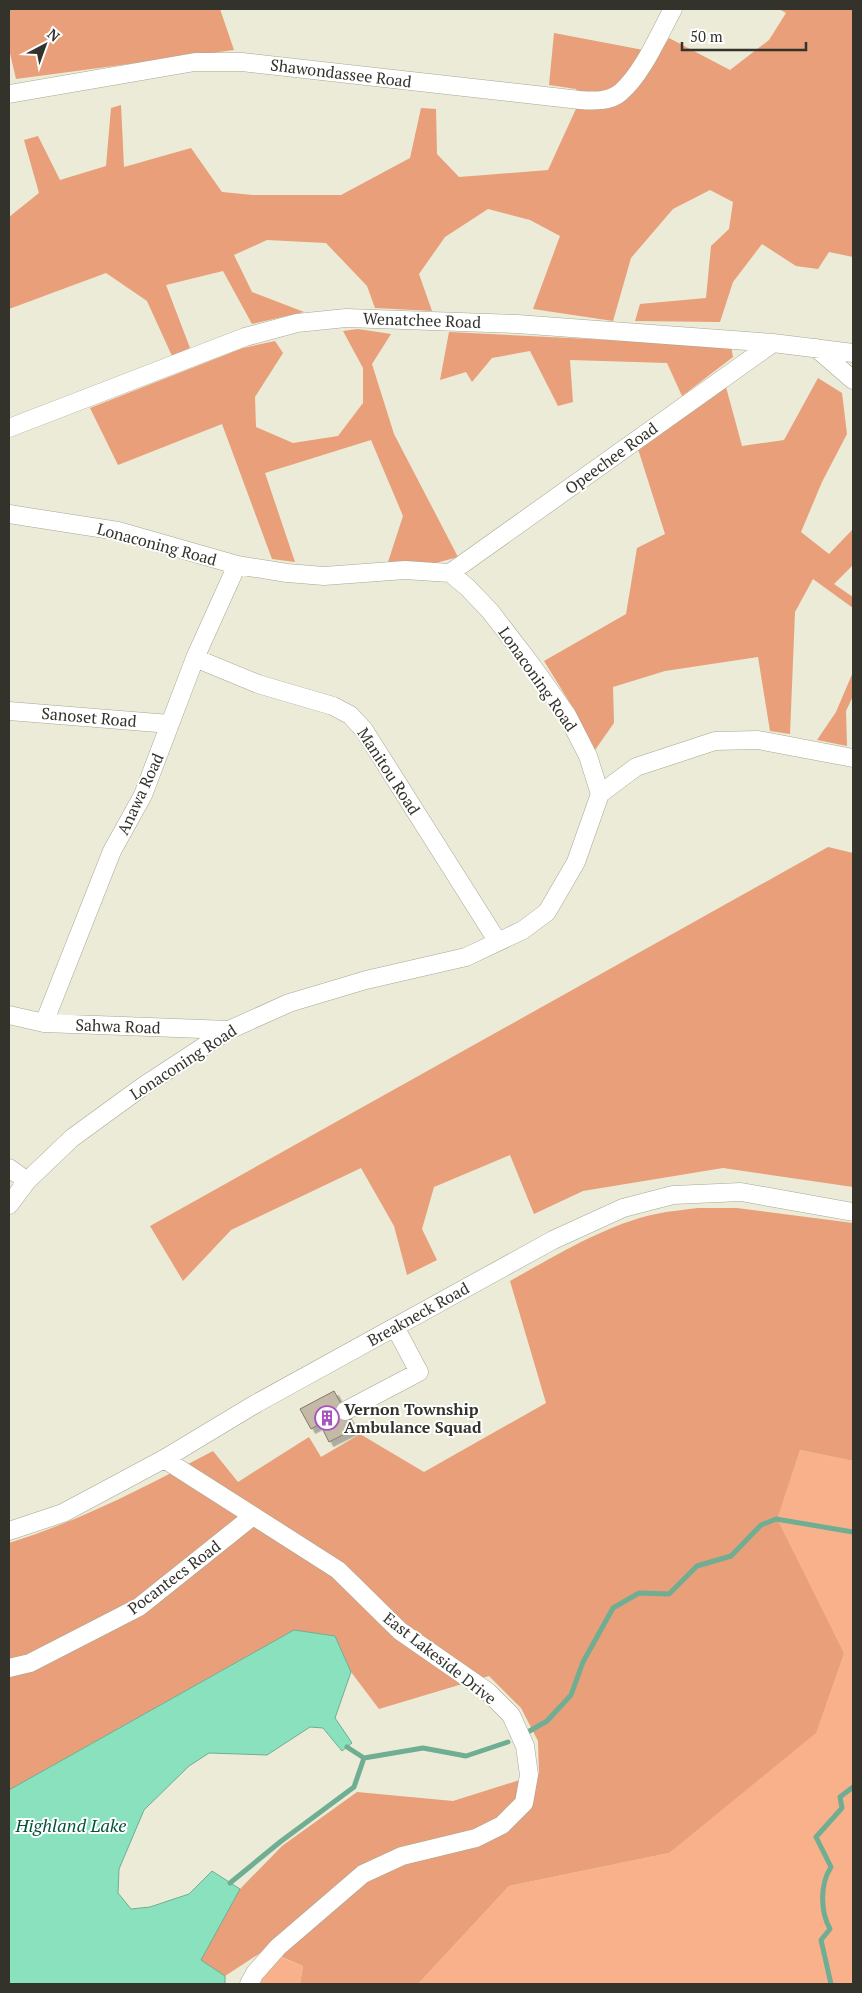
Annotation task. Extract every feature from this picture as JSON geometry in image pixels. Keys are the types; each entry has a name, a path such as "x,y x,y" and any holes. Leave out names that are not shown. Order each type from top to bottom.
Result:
{"street":[{"name":"Shawondassee Road","path":"9,94 195,62 242,62 601,101 620,93 651,50 673,9"},
{"name":"Wenatchee Road","path":"9,428 245,337 306,322 346,318 517,324 773,343 853,353"},
{"name":"Opeechee Road","path":"450,573 773,343"},
{"path":"816,348 853,380"},
{"name":"Lonaconing Road","path":"9,514 118,531 237,565 324,576 406,570 450,573 468,587 490,611 567,715 588,756 600,794 576,862 547,912 524,930 466,957 366,980 289,1003 229,1030 142,1087 72,1138 27,1181 9,1205"},
{"name":"Anawa Road","path":"44,1023 112,852 143,795 195,658 237,565"},
{"name":"Manitou Road","path":"195,658 258,684 333,706 350,715 364,730 498,942"},
{"name":"Sanoset Road","path":"9,711 170,724"},
{"path":"600,794 636,767 715,741 758,740 853,758"},
{"name":"Sahwa Road","path":"9,1015 44,1023 229,1030"},
{"path":"9,1168 27,1181"},
{"name":"Breakneck Road","path":"9,1532 63,1513 164,1459 257,1403 553,1240 623,1208 673,1195 741,1192 853,1212"},
{"path":"345,1411 419,1372 394,1327"},
{"name":"East Lakeside Drive","path":"164,1459 338,1570 400,1631 488,1692 511,1715 525,1746 529,1775 524,1803 502,1825 476,1838 402,1856 363,1874 278,1947 249,1984"},
{"name":"Pocantecs Road","path":"9,1668 30,1663 139,1607 253,1516"}],"shaded area":[{"path":"9,9 220,9 234,50 16,79 9,49"},
{"path":"779,9 853,9 853,257 829,252 818,269 796,266 762,244 733,282 720,322 635,321 640,304 706,298 711,246 729,229 733,202 710,190 673,209 631,258 613,321 533,309 560,236 530,220 488,209 445,237 419,274 432,311 375,308 367,286 326,243 267,240 234,255 252,292 304,312 252,324 223,271 166,285 190,348 172,356 147,301 106,273 9,309 9,217 39,193 24,140 38,136 60,180 106,166 111,108 121,105 124,167 191,148 222,192 253,195 341,195 410,158 421,108 436,109 437,154 459,177 548,170 580,100 576,89 549,85 554,33 659,53 669,38 730,70 769,40 786,13"},
{"path":"358,329 391,334 372,364 394,434 458,557 436,563 388,562 403,516 371,440 265,473 295,562 272,559 222,424 118,465 90,408 243,348 275,341 283,353 255,397 256,427 293,443 338,436 363,403 363,368 343,331"},
{"path":"449,332 731,346 733,357 682,396 667,363 570,360 573,402 558,406 530,351 492,358 472,382 466,372 440,380"},
{"path":"818,378 842,393 847,434 822,482 801,532 829,554 853,529 853,565 834,584 853,597 853,608 813,579 795,612 790,734 770,731 758,657 665,671 613,687 614,723 595,750 570,703 544,661 626,614 637,548 665,534 638,449 726,387 742,446 784,440"},
{"path":"853,672 853,696 846,711 847,746 817,740 836,712"},
{"path":"828,847 853,853 853,1187 723,1168 583,1191 534,1214 510,1155 434,1187 422,1229 437,1260 407,1275 394,1226 361,1168 231,1230 183,1281 150,1226"},
{"path":"698,1208 737,1208 853,1223 853,1461 800,1450 777,1519 844,1653 816,1733 669,1853 509,1886 418,1984 300,1984 303,1966 265,1950 225,1976 200,1961 240,1889 282,1846 357,1792 453,1801 539,1774 538,1741 521,1708 489,1676 379,1709 351,1672 335,1636 294,1630 9,1790 9,1543 88,1513 138,1490 213,1451 238,1482 309,1437 321,1457 360,1434 424,1472 546,1403 510,1281 581,1242 619,1225 656,1214"},
{"path":"800,1450 853,1461 853,1984 418,1984 509,1886 669,1853 844,1653 776,1519"},
{"path":"278,1956 303,1966 300,1984 258,1984"}],"water":[{"name":"Highland Lake","path":"294,1630 335,1636 351,1672 335,1718 352,1743 342,1751 323,1728 310,1727 267,1755 209,1753 189,1766 144,1810 119,1869 118,1893 131,1909 150,1907 189,1894 212,1871 240,1889 201,1960 225,1976 225,1984 9,1984 9,1790"}],"building":[{"name":"Vernon Township Ambulance Squad","path":"334,1391 355,1429 329,1442 320,1424 311,1429 300,1409"}],"waterway":[{"path":"526,1733 547,1721 571,1695 583,1662 613,1608 639,1593 669,1594 697,1566 731,1556 761,1525 776,1519 853,1532"},
{"path":"347,1747 364,1758 423,1748 466,1756 508,1742"},
{"path":"230,1883 280,1842 354,1787 364,1758"},
{"path":"831,1984 821,1940 830,1929 824,1914 823,1889 831,1867 816,1837 842,1808 840,1797 853,1787"}],"place":[{"name":"Vernon Township Ambulance Squad","path":"327,1418"}]}
